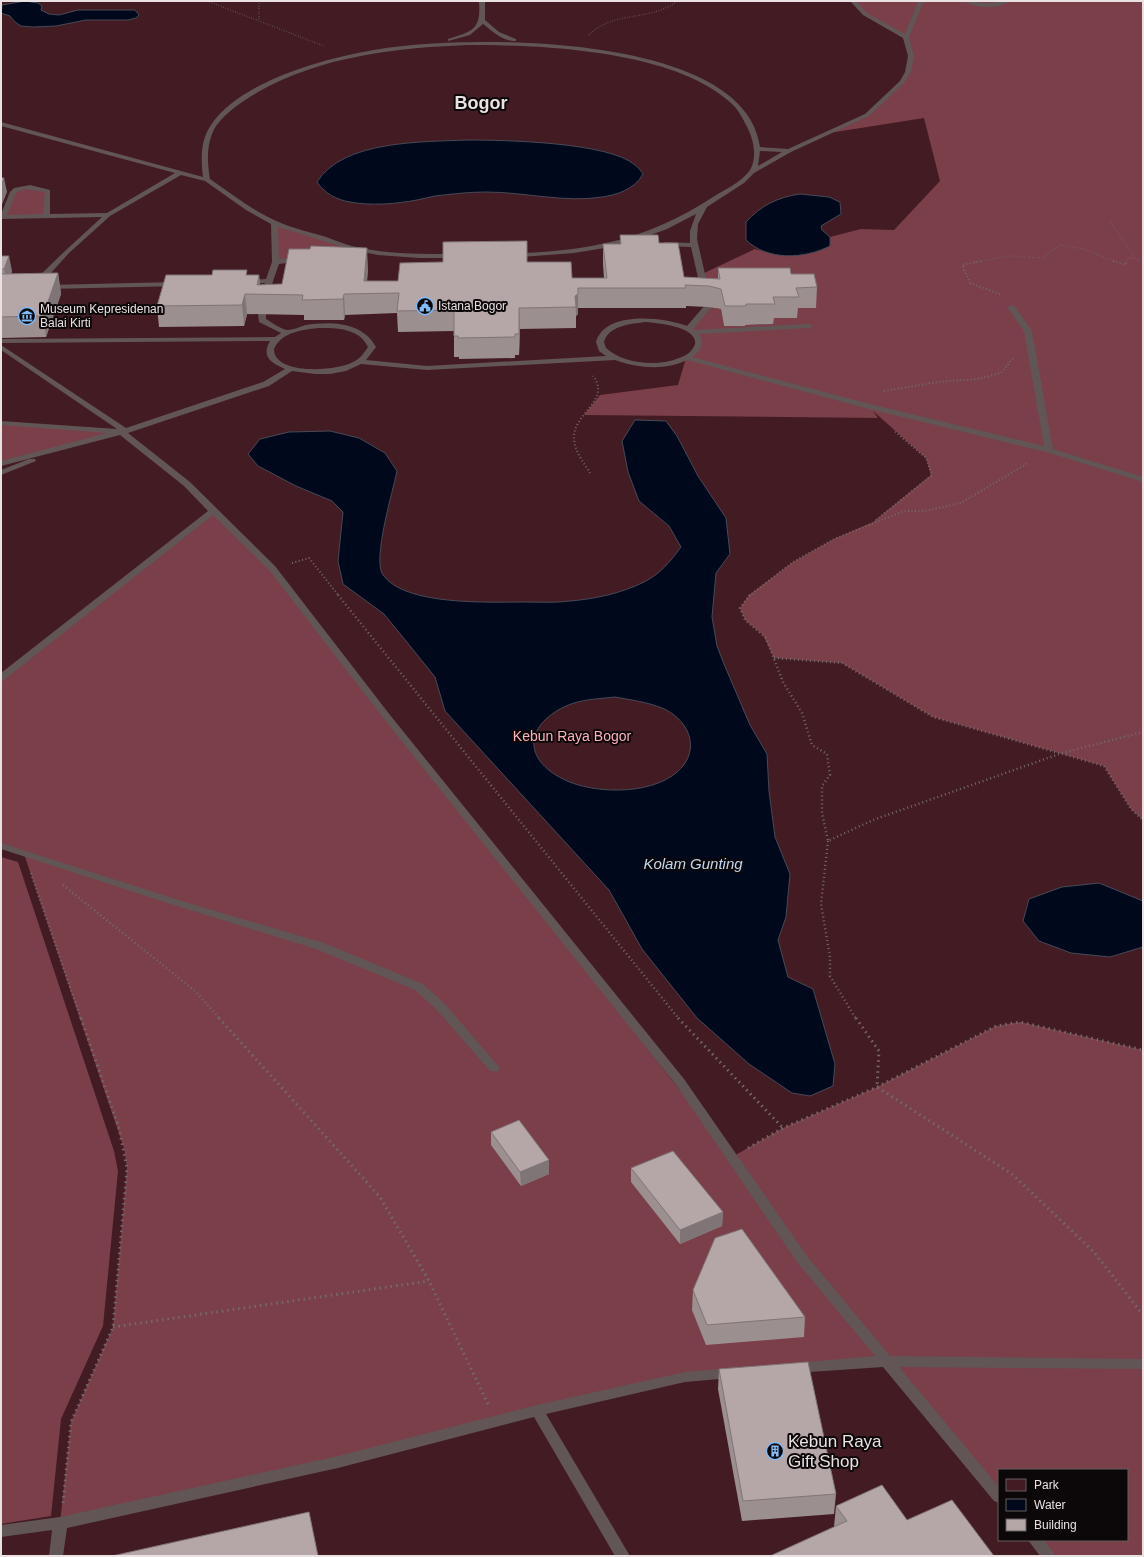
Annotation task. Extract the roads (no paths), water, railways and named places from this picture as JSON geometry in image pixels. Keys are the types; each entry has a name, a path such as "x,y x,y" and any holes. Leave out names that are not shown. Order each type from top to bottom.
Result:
{"lane":[{"path":"482,1 482,20 487,27 496,33 525,43"},
{"path":"852,1 865,14 906,37"},
{"path":"342,254 365,251 439,256 532,256 590,250 623,243 677,222 704,207 752,172 789,151 867,115 886,98 902,82 908,72 911,56 906,37 921,2 923,1"},
{"path":"967,1 981,5 994,5 1007,1"},
{"path":"434,45 467,34 477,27 482,20"},
{"path":"207,180 204,163 206,143 215,123 232,105 262,86 303,70 351,56 386,50 466,43 525,43 582,49 622,55 657,64 691,76 715,88 735,103 750,122 758,147 752,172"},
{"path":"1,124 207,180 274,223 365,251"},
{"path":"758,147 789,151"},
{"path":"180,173 108,215 67,252 33,288 182,284"},
{"path":"46,216 48,191 32,187 21,188 13,192 2,220 46,216 108,215"},
{"path":"704,207 695,224 693,245 702,274 706,298"},
{"path":"264,305 269,281 276,262 274,223"},
{"path":"623,243 693,245"},
{"path":"276,262 305,259"},
{"path":"238,282 269,281"},
{"path":"691,331 708,307"},
{"path":"1011,307 1028,331 1049,450"},
{"path":"262,314 262,320 287,333"},
{"path":"691,331 698,339 699,346 695,352 686,358 670,363 651,365 632,363 615,358 605,352 600,345 600,338 606,331 616,326 638,321 662,321 691,331 809,326"},
{"path":"334,326 350,329 362,334 370,340 372,348 369,355 361,362 345,368 325,372 290,369 277,363 271,357 271,345 277,339 287,333 307,328 334,326"},
{"path":"1,341 277,339"},
{"path":"1,347 124,431 187,484 272,568 387,717 680,1082 802,1259 998,1496"},
{"path":"361,362 427,368 568,362 615,358"},
{"path":"686,358 868,406 1049,450 1143,480"},
{"path":"1,464 124,431 266,384 290,369"},
{"path":"1,423 124,431"},
{"path":"1,473 83,442"},
{"path":"1,678 213,511"},
{"path":"1,846 320,946 419,986 440,1006 494,1068"},
{"path":"785,1369 885,1361 1143,1364"},
{"path":"1,1531 60,1523 338,1462 496,1421 685,1377 747,1372"},
{"path":"537,1411 623,1556"},
{"path":"56,1556 60,1523"},
{"path":"1036,1541 1049,1556"}],"water":[{"path":"25,1 38,3 42,6 41,10 49,14 59,15 78,10 135,10 139,15 136,18 128,20 86,20 56,26 33,27 21,26 10,16 1,13 2,5"},
{"path":"467,140 555,144 603,151 622,157 636,166 643,174 635,184 614,195 588,199 559,198 500,192 480,192 435,196 419,200 384,204 366,204 340,200 327,193 317,182 329,168 345,158 364,151 407,143"},
{"path":"800,194 829,197 840,202 841,214 821,226 822,230 830,237 830,246 809,254 786,256 765,252 746,240 746,222 751,216 770,203 784,197"},
{"name":"Kolam Gunting","path":"635,420 666,421 677,436 698,476 726,518 730,554 716,573 712,617 717,646 750,725 767,754 769,791 775,837 790,874 786,917 778,940 788,977 813,989 835,1064 833,1086 810,1096 792,1093 749,1064 697,1018 642,949 609,890 445,711 435,677 384,614 343,584 338,561 343,512 332,501 296,486 258,466 248,454 260,439 289,432 330,431 359,438 385,453 397,471 384,525 380,555 380,567 383,575 394,585 409,592 449,600 470,602 559,602 599,597 636,586 650,579 660,571 669,563 681,547 669,526 639,501 628,472 622,441","holes":["615,697 656,706 670,712 678,718 688,732 690,741 688,758 683,766 672,776 658,783 643,788 626,790 591,788 563,779 550,771 541,762 535,752 534,743 536,733 542,723 551,715 570,704"]},
{"path":"1099,883 1143,901 1143,947 1110,957 1071,953 1039,941 1023,921 1029,899 1062,887"}],"place":[{"name":"Istana Bogor","path":"425,306"},
{"name":"Museum Kepresidenan Balai Kirti","path":"27,316"},
{"name":"Kebun Raya Gift Shop","path":"775,1451"}],"district":[{"name":"Bogor","path":"481,103"}],"park label":[{"name":"Kebun Raya Bogor","path":"572,736"}]}
